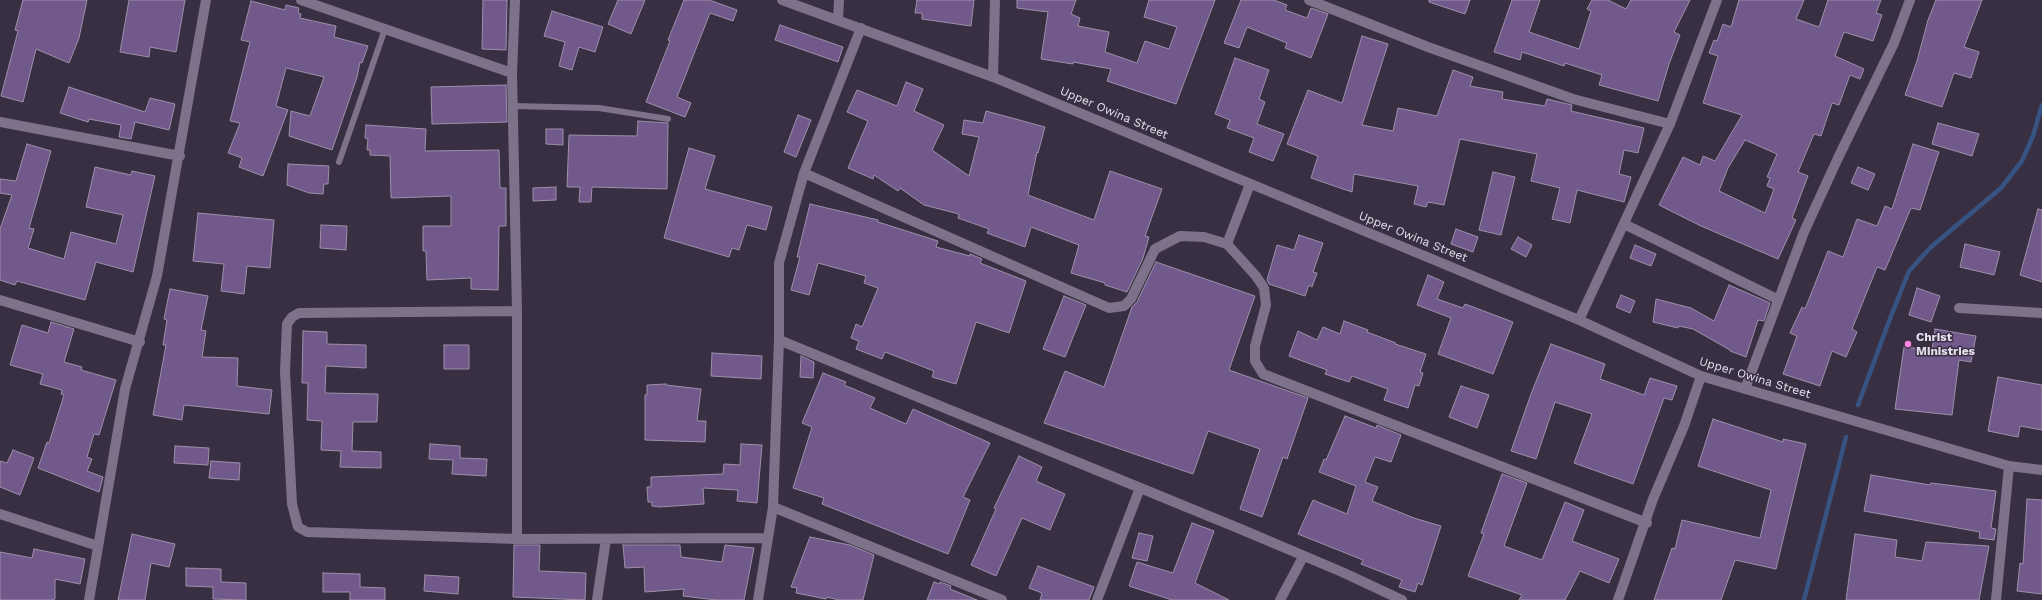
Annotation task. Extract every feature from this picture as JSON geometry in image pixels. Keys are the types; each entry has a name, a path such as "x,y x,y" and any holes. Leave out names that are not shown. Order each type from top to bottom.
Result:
{"street":[{"path":"90,600 125,389 140,342 157,276 180,156 206,0"},
{"path":"301,0 512,73"},
{"path":"515,0 512,73 517,311 517,539"},
{"name":"Upper Owina Street","path":"782,0 993,77 1579,320 1701,376 2009,466 2042,470"},
{"path":"838,20 839,0"},
{"path":"993,77 995,0"},
{"path":"1309,0 1428,47 1565,96 1670,124"},
{"path":"1579,320 1670,124 1717,0"},
{"path":"1745,389 1777,299 1804,232 1894,43 1910,0"},
{"path":"758,600 773,507 779,340 779,263 804,173 861,28"},
{"path":"0,122 180,156"},
{"path":"804,173 1109,308 1124,306 1131,299 1155,249 1180,236 1204,237 1227,244 1256,276 1264,288 1266,305 1255,346 1255,361 1263,374 1646,523"},
{"path":"1227,244 1250,184"},
{"path":"1624,224 1777,299"},
{"path":"0,300 140,342"},
{"path":"1959,308 2042,313"},
{"path":"517,311 299,313 292,317 286,324 284,372 292,504 298,527 307,532 517,539 767,538"},
{"path":"779,340 1342,572 1402,600"},
{"path":"1618,600 1646,523 1653,499 1684,426 1701,376"},
{"path":"1996,600 2009,466"},
{"path":"1097,600 1140,488"},
{"path":"773,507 1002,600"},
{"path":"0,514 98,546"},
{"path":"597,600 606,539"},
{"path":"1280,600 1303,557"}],"lane":[{"path":"340,162 385,29"},
{"path":"513,106 599,108 668,119"}],"building":[{"path":"23,0 87,0 79,38 69,63 36,49 23,102 1,96 18,31 15,30"},
{"path":"129,0 185,0 176,52 150,47 149,57 120,52"},
{"path":"483,0 507,0 506,50 482,49"},
{"path":"618,0 645,0 631,34 608,24"},
{"path":"684,0 709,0 737,10 733,21 710,13 677,97 691,103 685,117 646,102"},
{"path":"917,0 974,0 971,26 922,19 922,13 915,13"},
{"path":"1017,0 1076,0 1071,14 1080,18 1078,26 1109,32 1105,52 1137,63 1145,41 1169,49 1177,27 1144,17 1149,0 1215,0 1176,104 1107,81 1111,69 1073,62 1073,64 1041,59 1048,12 1017,8"},
{"path":"1241,0 1274,0 1287,5 1285,10 1307,18 1311,8 1328,14 1311,58 1285,48 1287,43 1247,27 1239,48 1224,43"},
{"path":"1429,0 1470,0 1465,14 1429,2"},
{"path":"1512,0 1540,0 1529,32 1579,49 1591,11 1587,9 1592,0 1608,0 1626,9 1631,0 1690,0 1674,32 1680,35 1669,64 1658,101 1599,85 1602,75 1565,63 1564,66 1522,52 1520,60 1494,52"},
{"path":"1739,0 1804,0 1796,19 1819,27 1828,0 1881,0 1876,13 1882,15 1873,41 1844,32 1835,56 1864,69 1860,79 1850,75 1839,105 1832,103 1821,136 1814,134 1798,172 1808,176 1792,218 1796,220 1778,259 1701,226 1659,205 1683,157 1700,165 1703,156 1715,161 1742,115 1703,103 1718,56 1709,53 1714,40 1717,41 1723,24 1731,27","holes":["1745,140 1777,154 1767,177 1770,178 1767,186 1774,189 1765,213 1719,191 1728,168"]},
{"path":"1936,0 1982,0 1964,47 1979,52 1971,78 1954,73 1942,107 1905,95 1917,61 1928,20"},
{"path":"251,1 285,10 286,5 299,8 298,13 301,14 300,18 336,26 334,37 368,46 362,63 360,62 357,77 332,150 289,136 291,111 310,116 324,77 286,68 276,106 288,110 263,176 239,167 242,158 228,153 240,123 230,121 250,42 241,40"},
{"path":"552,11 603,27 595,52 579,47 572,70 559,66 565,42 544,36"},
{"path":"780,25 843,47 838,62 775,40"},
{"path":"1362,36 1388,44 1362,125 1393,131 1398,108 1437,116 1453,70 1473,77 1470,86 1503,92 1502,99 1545,106 1547,99 1572,105 1571,111 1644,128 1638,153 1624,150 1619,174 1631,177 1624,202 1577,190 1570,223 1552,219 1560,188 1531,181 1537,154 1460,139 1444,205 1428,202 1426,207 1414,204 1418,186 1354,174 1352,192 1311,178 1318,156 1287,144 1308,90 1342,103"},
{"path":"1235,58 1269,70 1259,99 1265,102 1257,124 1284,134 1273,161 1249,152 1254,138 1227,128 1230,120 1215,114"},
{"path":"906,82 923,89 914,111 944,125 932,150 969,176 979,137 962,134 964,120 983,123 986,111 1045,127 1038,153 1037,152 1028,195 1094,220 1110,171 1162,189 1145,236 1149,237 1143,258 1127,292 1105,285 1105,283 1071,273 1079,245 1031,227 1025,247 987,233 989,229 958,218 959,214 924,205 900,188 898,191 874,175 873,179 848,168 868,121 847,112 857,90 897,106"},
{"path":"506,85 507,122 432,124 431,87"},
{"path":"69,87 145,112 150,98 175,104 169,130 135,122 131,139 119,137 121,125 89,119 88,122 60,113"},
{"path":"798,115 811,120 796,157 784,152"},
{"path":"638,121 668,123 667,189 592,187 591,202 579,202 580,187 567,187 569,135 637,136"},
{"path":"1938,123 1979,134 1972,156 1932,144"},
{"path":"366,125 426,129 425,151 499,150 500,188 506,188 506,226 499,226 498,290 471,289 471,278 427,280 426,251 423,251 423,226 451,226 451,196 391,198 390,156 370,155 370,150 367,150 368,139 365,138"},
{"path":"546,129 563,129 563,145 546,144"},
{"path":"27,144 51,151 29,228 34,229 28,248 64,259 71,232 116,244 123,215 86,207 95,167 131,175 132,171 155,176 133,272 96,262 85,300 17,281 15,285 0,280 0,229 12,195 0,193 0,179 16,181"},
{"path":"1913,144 1939,152 1920,210 1911,208 1885,270 1877,267 1852,329 1857,332 1846,357 1832,351 1820,386 1783,374 1797,336 1790,333 1802,307 1805,309 1828,251 1843,257 1857,219 1877,226 1885,206 1892,209"},
{"path":"689,148 715,156 705,189 772,207 766,230 747,225 739,250 732,248 729,257 664,238"},
{"path":"288,164 329,166 328,184 324,184 323,194 309,193 287,185"},
{"path":"1858,167 1875,174 1868,190 1851,183"},
{"path":"1493,172 1515,177 1501,235 1479,230"},
{"path":"556,187 556,200 533,201 533,188"},
{"path":"810,204 878,220 878,222 938,241 936,247 970,256 970,254 982,259 980,263 1026,281 1009,333 976,322 956,384 932,377 934,371 885,352 882,359 856,349 859,341 851,338 856,324 862,327 878,288 864,283 866,276 818,263 809,295 791,290 800,257 797,257"},
{"path":"2038,209 2042,210 2042,282 2020,275"},
{"path":"198,213 274,220 270,268 247,266 244,294 221,291 224,264 193,261"},
{"path":"321,225 347,226 346,250 320,248"},
{"path":"1456,229 1478,237 1473,252 1451,244"},
{"path":"1299,235 1323,243 1313,272 1317,273 1312,287 1309,285 1305,296 1269,284 1267,280 1277,245 1294,250"},
{"path":"1518,237 1532,245 1526,257 1511,249"},
{"path":"1965,244 2000,252 1994,275 1960,267"},
{"path":"1635,245 1656,254 1651,266 1630,258"},
{"path":"1156,262 1255,296 1229,370 1308,398 1287,459 1283,457 1262,517 1240,509 1260,449 1208,431 1193,474 1044,423 1065,371 1104,387 1132,307 1137,302"},
{"path":"1428,275 1444,282 1437,299 1463,308 1465,304 1513,322 1493,374 1438,354 1451,318 1417,305"},
{"path":"1729,285 1770,303 1764,321 1758,320 1746,357 1730,351 1693,329 1679,326 1678,328 1653,322 1656,299 1691,308 1714,321"},
{"path":"1917,288 1940,296 1931,322 1909,315"},
{"path":"170,289 208,296 201,330 206,331 202,357 238,358 237,386 272,390 269,414 184,405 182,420 153,415 166,345 163,345 167,320 164,319"},
{"path":"1621,295 1635,301 1630,313 1616,307"},
{"path":"1064,296 1086,305 1065,357 1043,349"},
{"path":"1344,321 1368,330 1367,332 1396,343 1395,344 1426,354 1420,372 1423,373 1419,386 1415,385 1408,408 1384,400 1388,389 1352,376 1349,382 1325,374 1327,370 1289,356 1298,331 1317,340 1323,327 1340,334"},
{"path":"51,322 74,329 64,362 82,367 81,370 116,380 99,435 94,434 87,457 92,459 87,471 103,477 99,492 38,468 47,442 49,443 64,395 61,394 62,390 40,384 43,374 10,365 22,325 48,333"},
{"path":"1935,329 1976,336 1971,362 1959,360 1952,415 1895,409 1904,347 1932,350"},
{"path":"303,331 327,332 327,344 366,345 366,368 326,366 325,393 378,394 377,422 353,422 352,451 381,452 381,468 340,467 341,451 321,450 322,421 307,420 308,383 302,383"},
{"path":"1551,344 1605,364 1600,379 1644,395 1650,378 1677,386 1672,400 1664,398 1633,484 1574,463 1592,414 1555,402 1536,459 1511,451 1531,394"},
{"path":"444,345 469,345 469,369 444,369"},
{"path":"712,353 762,356 761,379 711,376"},
{"path":"801,356 814,362 813,378 800,377"},
{"path":"823,373 846,382 844,385 875,398 870,408 906,424 913,409 990,443 963,497 970,500 948,554 822,504 824,498 793,488 812,427 802,423"},
{"path":"1998,377 2042,385 2042,430 2020,426 2018,437 1988,431"},
{"path":"666,384 701,389 697,421 706,421 705,442 645,440 645,395 647,395 647,385"},
{"path":"1461,386 1489,395 1477,428 1449,417"},
{"path":"1345,416 1376,428 1377,425 1401,435 1391,462 1375,457 1365,482 1378,487 1372,501 1414,518 1441,526 1422,585 1418,583 1415,592 1399,587 1402,580 1361,564 1363,560 1298,534 1313,500 1347,514 1356,486 1319,472 1324,459 1326,460"},
{"path":"1713,419 1783,442 1783,439 1806,444 1776,569 1735,560 1721,600 1654,600 1672,548 1675,549 1682,520 1760,538 1771,490 1698,466"},
{"path":"430,444 460,446 460,458 487,459 486,476 452,474 453,460 429,459"},
{"path":"741,444 762,445 757,503 737,501 738,490 703,488 704,504 659,507 652,506 652,502 648,502 647,487 651,487 651,477 723,474 724,464 740,465"},
{"path":"175,446 209,448 208,465 174,463"},
{"path":"13,450 34,458 20,495 0,487 0,461 7,463"},
{"path":"1019,456 1042,467 1036,481 1065,494 1050,530 1022,518 996,576 971,565 996,509 994,508"},
{"path":"211,461 240,463 239,480 209,478"},
{"path":"1502,474 1527,483 1504,546 1542,560 1565,502 1584,510 1572,541 1619,559 1609,583 1580,571 1565,600 1519,600 1522,595 1468,576 1484,534 1481,533"},
{"path":"1871,475 1930,485 1931,483 1996,491 1991,528 1996,529 1994,540 1979,538 1980,532 1864,511"},
{"path":"2027,499 2042,500 2042,594 2017,591 2020,563 2023,564"},
{"path":"1192,523 1214,531 1195,583 1229,600 1172,600 1129,586 1137,562 1173,573"},
{"path":"1139,533 1153,536 1147,561 1132,558"},
{"path":"132,534 175,544 169,567 151,563 145,600 118,600"},
{"path":"1855,534 1897,540 1895,557 1922,561 1926,542 1989,546 1979,600 1846,600"},
{"path":"810,537 850,545 874,555 863,600 839,600 827,597 826,599 796,593 797,588 791,587"},
{"path":"514,545 540,545 539,571 586,573 585,600 513,597"},
{"path":"623,545 680,545 681,557 722,562 725,545 754,548 744,600 716,600 683,596 684,589 645,592 644,567 625,568"},
{"path":"34,549 85,559 80,584 55,579 55,599 52,600 0,600 0,552 32,558"},
{"path":"1038,566 1094,587 1089,600 1040,600 1042,593 1029,588"},
{"path":"186,568 221,569 221,582 246,583 246,600 213,599 213,587 186,586"},
{"path":"323,573 360,574 360,587 385,588 385,600 350,600 350,592 323,592"},
{"path":"425,575 459,577 458,594 424,591"},
{"path":"934,582 939,584 940,582 951,586 950,589 977,600 927,600"}],"waterway":[{"path":"1858,405 1909,271 1931,247 2001,188 2022,161 2033,136 2042,105"},
{"path":"1804,600 1846,437"}],"place":[{"name":"Christ Ministries","path":"1908,344"}]}
